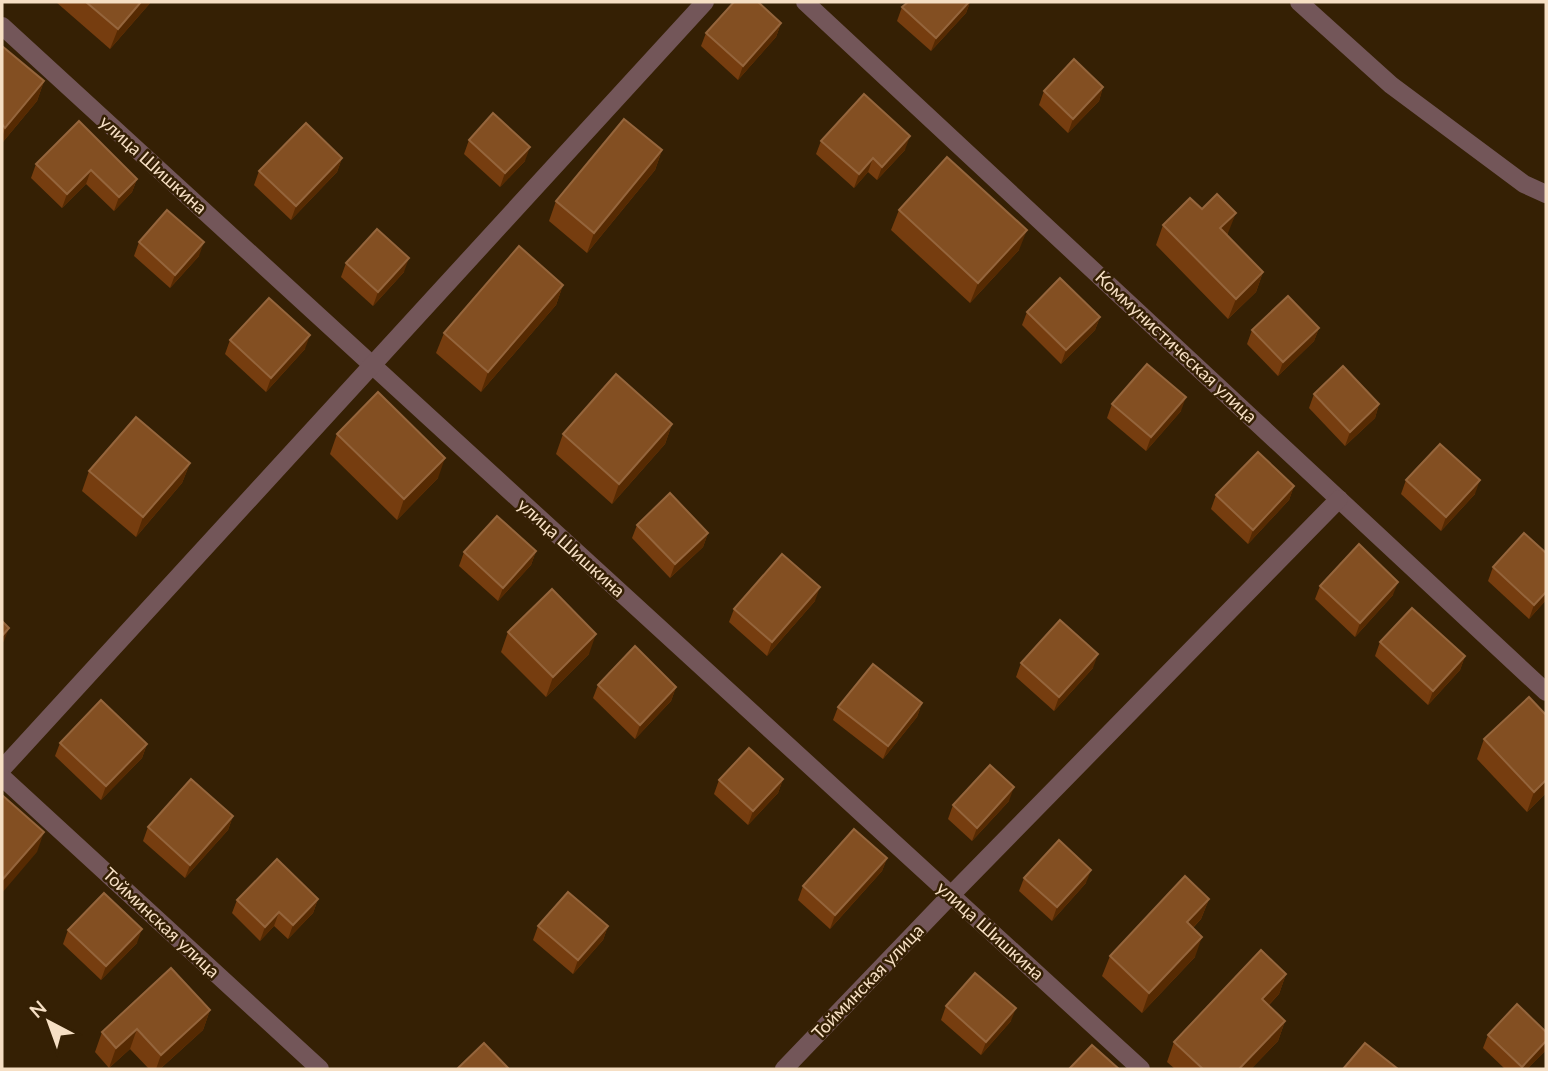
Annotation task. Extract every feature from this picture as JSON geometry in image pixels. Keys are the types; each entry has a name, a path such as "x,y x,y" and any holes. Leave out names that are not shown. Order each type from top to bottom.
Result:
{"street":[{"path":"2,769 705,2"},
{"name":"Коммунистическая улица","path":"805,2 1546,692"},
{"path":"1299,2 1391,85 1524,184 1546,194"},
{"name":"улица Шишкина","path":"2,26 1141,1069"},
{"name":"Тойминская улица","path":"784,1069 1339,499"},
{"name":"Тойминская улица","path":"2,777 320,1069"}],"building":[{"path":"86,2 141,2 118,29"},
{"path":"734,2 758,2 781,23 743,66 706,33"},
{"path":"908,2 969,2 936,38 902,7"},
{"path":"2,46 44,81 5,128 2,124"},
{"path":"1074,59 1103,87 1073,119 1044,91"},
{"path":"864,94 910,136 882,167 873,158 859,174 821,141"},
{"path":"493,113 530,147 505,173 469,140"},
{"path":"624,119 662,150 594,233 556,201"},
{"path":"79,121 137,179 119,197 91,170 67,194 36,164"},
{"path":"306,123 342,158 296,206 259,171"},
{"path":"947,157 1027,230 978,283 899,210"},
{"path":"1217,194 1236,213 1220,228 1263,272 1236,299 1163,225 1190,198 1202,209"},
{"path":"167,210 204,242 175,275 139,242"},
{"path":"377,229 409,258 378,292 346,263"},
{"path":"519,246 563,285 488,372 444,333"},
{"path":"1060,278 1100,317 1066,350 1027,312"},
{"path":"1288,296 1319,328 1283,362 1252,330"},
{"path":"269,298 310,335 271,378 230,340"},
{"path":"1147,364 1186,397 1151,437 1112,404"},
{"path":"1343,366 1379,404 1350,432 1314,394"},
{"path":"616,374 672,424 619,484 563,434"},
{"path":"378,392 445,458 404,499 337,434"},
{"path":"136,417 190,463 143,517 89,471"},
{"path":"1440,444 1480,480 1446,517 1406,480"},
{"path":"1258,452 1294,486 1253,530 1216,495"},
{"path":"670,493 708,533 675,564 637,525"},
{"path":"497,516 536,551 503,588 464,552"},
{"path":"1524,533 1546,553 1546,592 1534,605 1493,567"},
{"path":"1359,544 1398,582 1360,623 1320,586"},
{"path":"782,554 820,587 772,642 734,609"},
{"path":"552,589 596,634 553,677 508,632"},
{"path":"1412,608 1465,656 1433,691 1380,642"},
{"path":"1060,620 1098,654 1059,697 1021,663"},
{"path":"2,621 9,628 2,636"},
{"path":"635,646 676,687 640,725 598,685"},
{"path":"873,664 922,703 888,746 838,707"},
{"path":"1529,697 1546,715 1546,780 1534,792 1484,739"},
{"path":"101,700 147,744 106,786 60,743"},
{"path":"749,748 783,779 753,811 719,780"},
{"path":"990,765 1014,787 977,828 953,805"},
{"path":"191,779 233,816 190,865 148,827"},
{"path":"2,795 44,832 2,880"},
{"path":"854,829 887,858 835,915 803,886"},
{"path":"1059,840 1091,870 1057,907 1024,878"},
{"path":"277,859 318,899 293,925 279,912 265,927 237,900"},
{"path":"1185,876 1209,899 1187,922 1202,937 1149,993 1110,956"},
{"path":"568,892 608,926 578,960 538,926"},
{"path":"104,893 142,929 106,966 68,930"},
{"path":"1261,950 1286,974 1262,999 1285,1021 1239,1069 1203,1069 1174,1042"},
{"path":"171,968 210,1010 161,1055 137,1029 116,1048 102,1032"},
{"path":"975,973 1016,1008 986,1042 946,1006"},
{"path":"1517,1004 1546,1032 1546,1041 1522,1067 1488,1035"},
{"path":"484,1043 509,1069 457,1069"},
{"path":"1365,1043 1398,1069 1343,1069"},
{"path":"1092,1045 1119,1069 1069,1069"}]}
